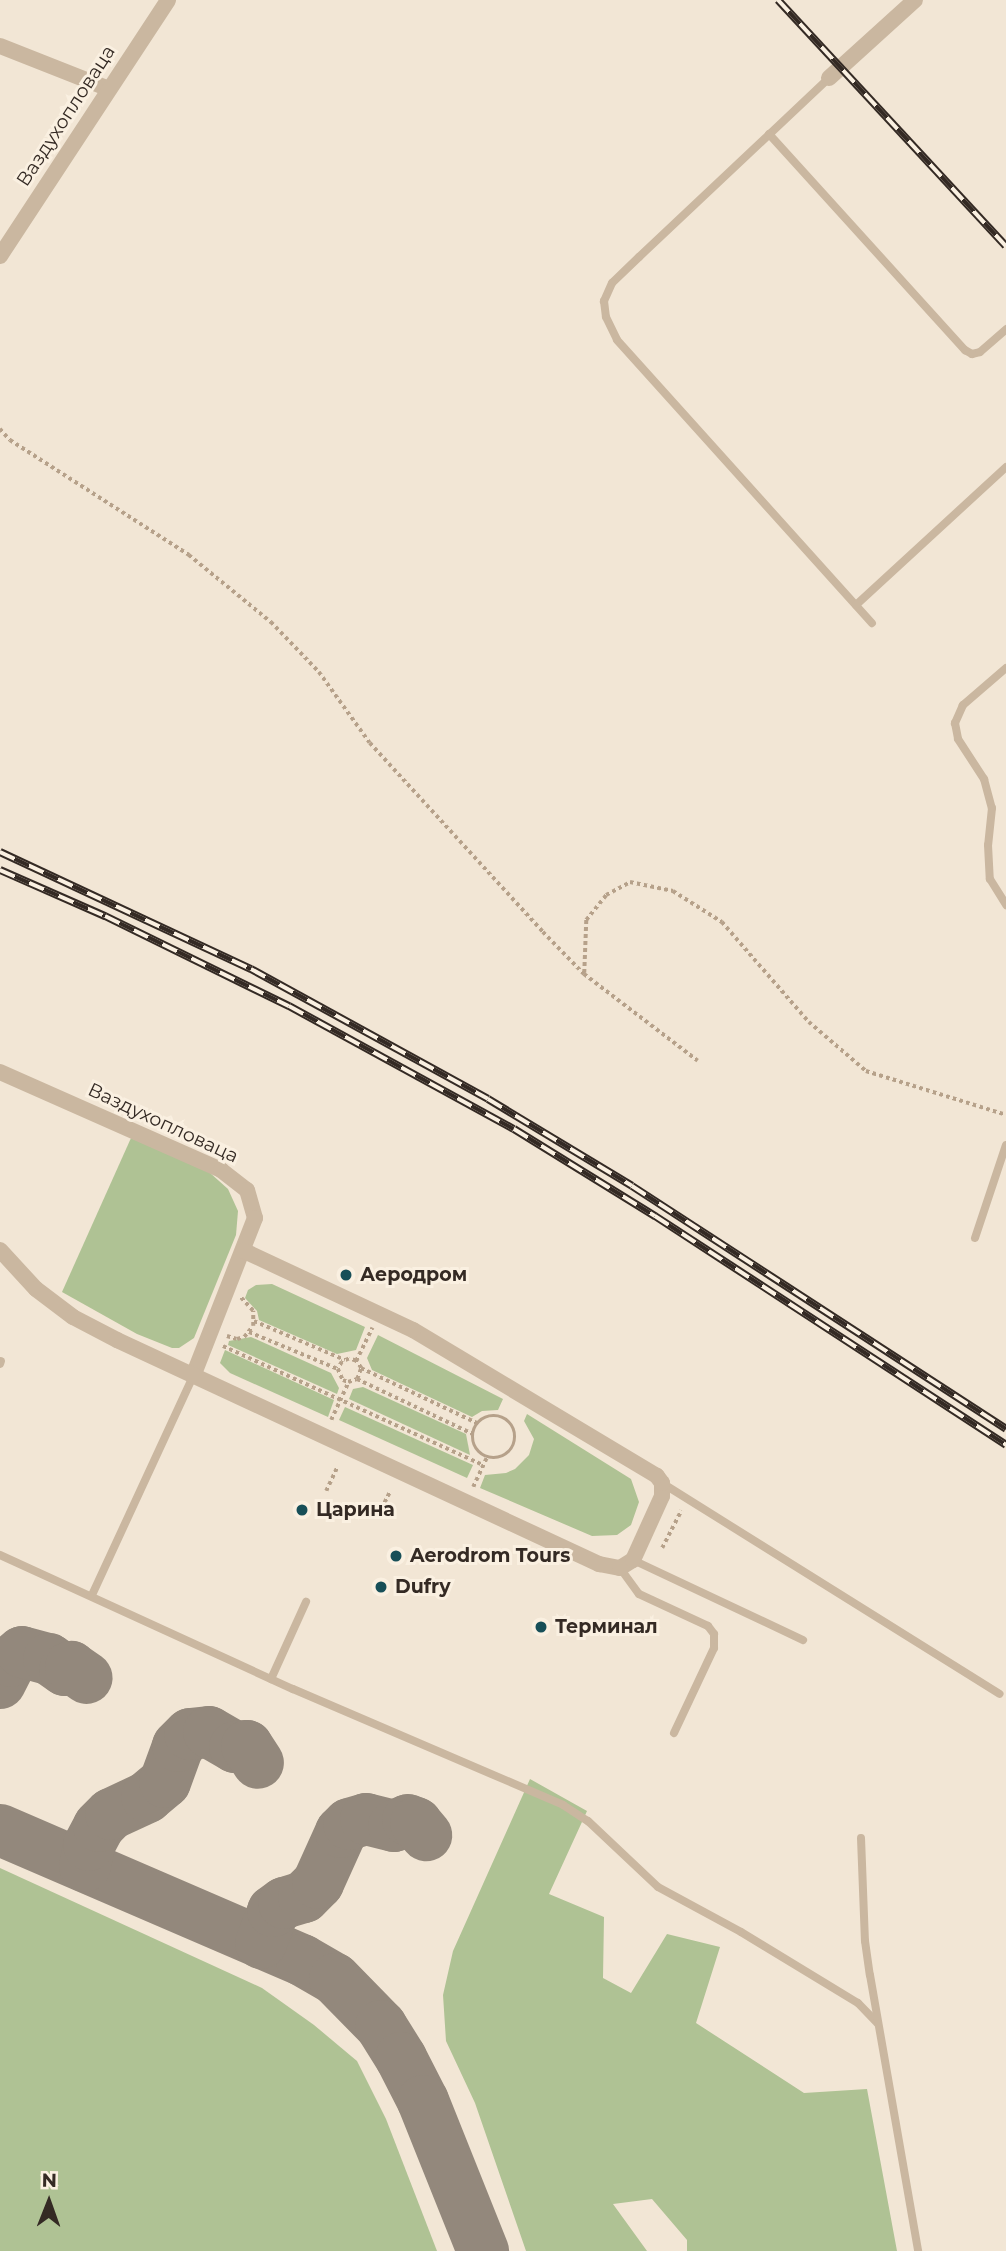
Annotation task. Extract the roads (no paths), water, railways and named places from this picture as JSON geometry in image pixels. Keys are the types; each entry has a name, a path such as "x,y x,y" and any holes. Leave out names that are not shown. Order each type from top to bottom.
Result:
{"street":[{"name":"Ваздухопловаца","path":"1,253 168,0"},
{"path":"829,78 915,0"},
{"path":"0,46 109,89"},
{"name":"Ваздухопловаца","path":"0,1072 234,1178 247,1190 255,1212 244,1251 193,1376"},
{"path":"0,1250 22,1276 73,1317 193,1376 599,1564 627,1564 662,1496 662,1483 637,1464 413,1330 244,1251"}],"lane":[{"path":"829,78 612,284 604,301 606,317 617,340 872,623"},
{"path":"769,134 968,352 979,352 1006,329"},
{"path":"856,605 1006,467"},
{"path":"1006,668 962,705 955,723 958,739 984,779 992,808 988,845 990,878 1006,905"},
{"path":"975,1238 1006,1145"},
{"path":"92,1595 193,1376"},
{"path":"662,1483 1000,1694"},
{"path":"0,1555 271,1679 563,1805 588,1821 658,1887 741,1932 858,2003 877,2024"},
{"path":"627,1564 803,1640"},
{"path":"627,1564 639,1594 708,1626 714,1634 715,1648 674,1733"},
{"path":"271,1679 306,1602"},
{"path":"862,1838 865,1941 877,2024 918,2251"}],"railway":[{"path":"778,0 1006,246"},
{"path":"0,852 251,969 488,1099 632,1186 1006,1429"},
{"path":"0,870 105,916 289,1006 514,1129 655,1216 1006,1445"}],"place":[{"name":"Аеродром","path":"346,1275"},
{"name":"Царина","path":"302,1510"},
{"name":"Aerodrom Tours","path":"396,1556"},
{"name":"Dufry","path":"381,1587"},
{"name":"Терминал","path":"541,1627"}]}
